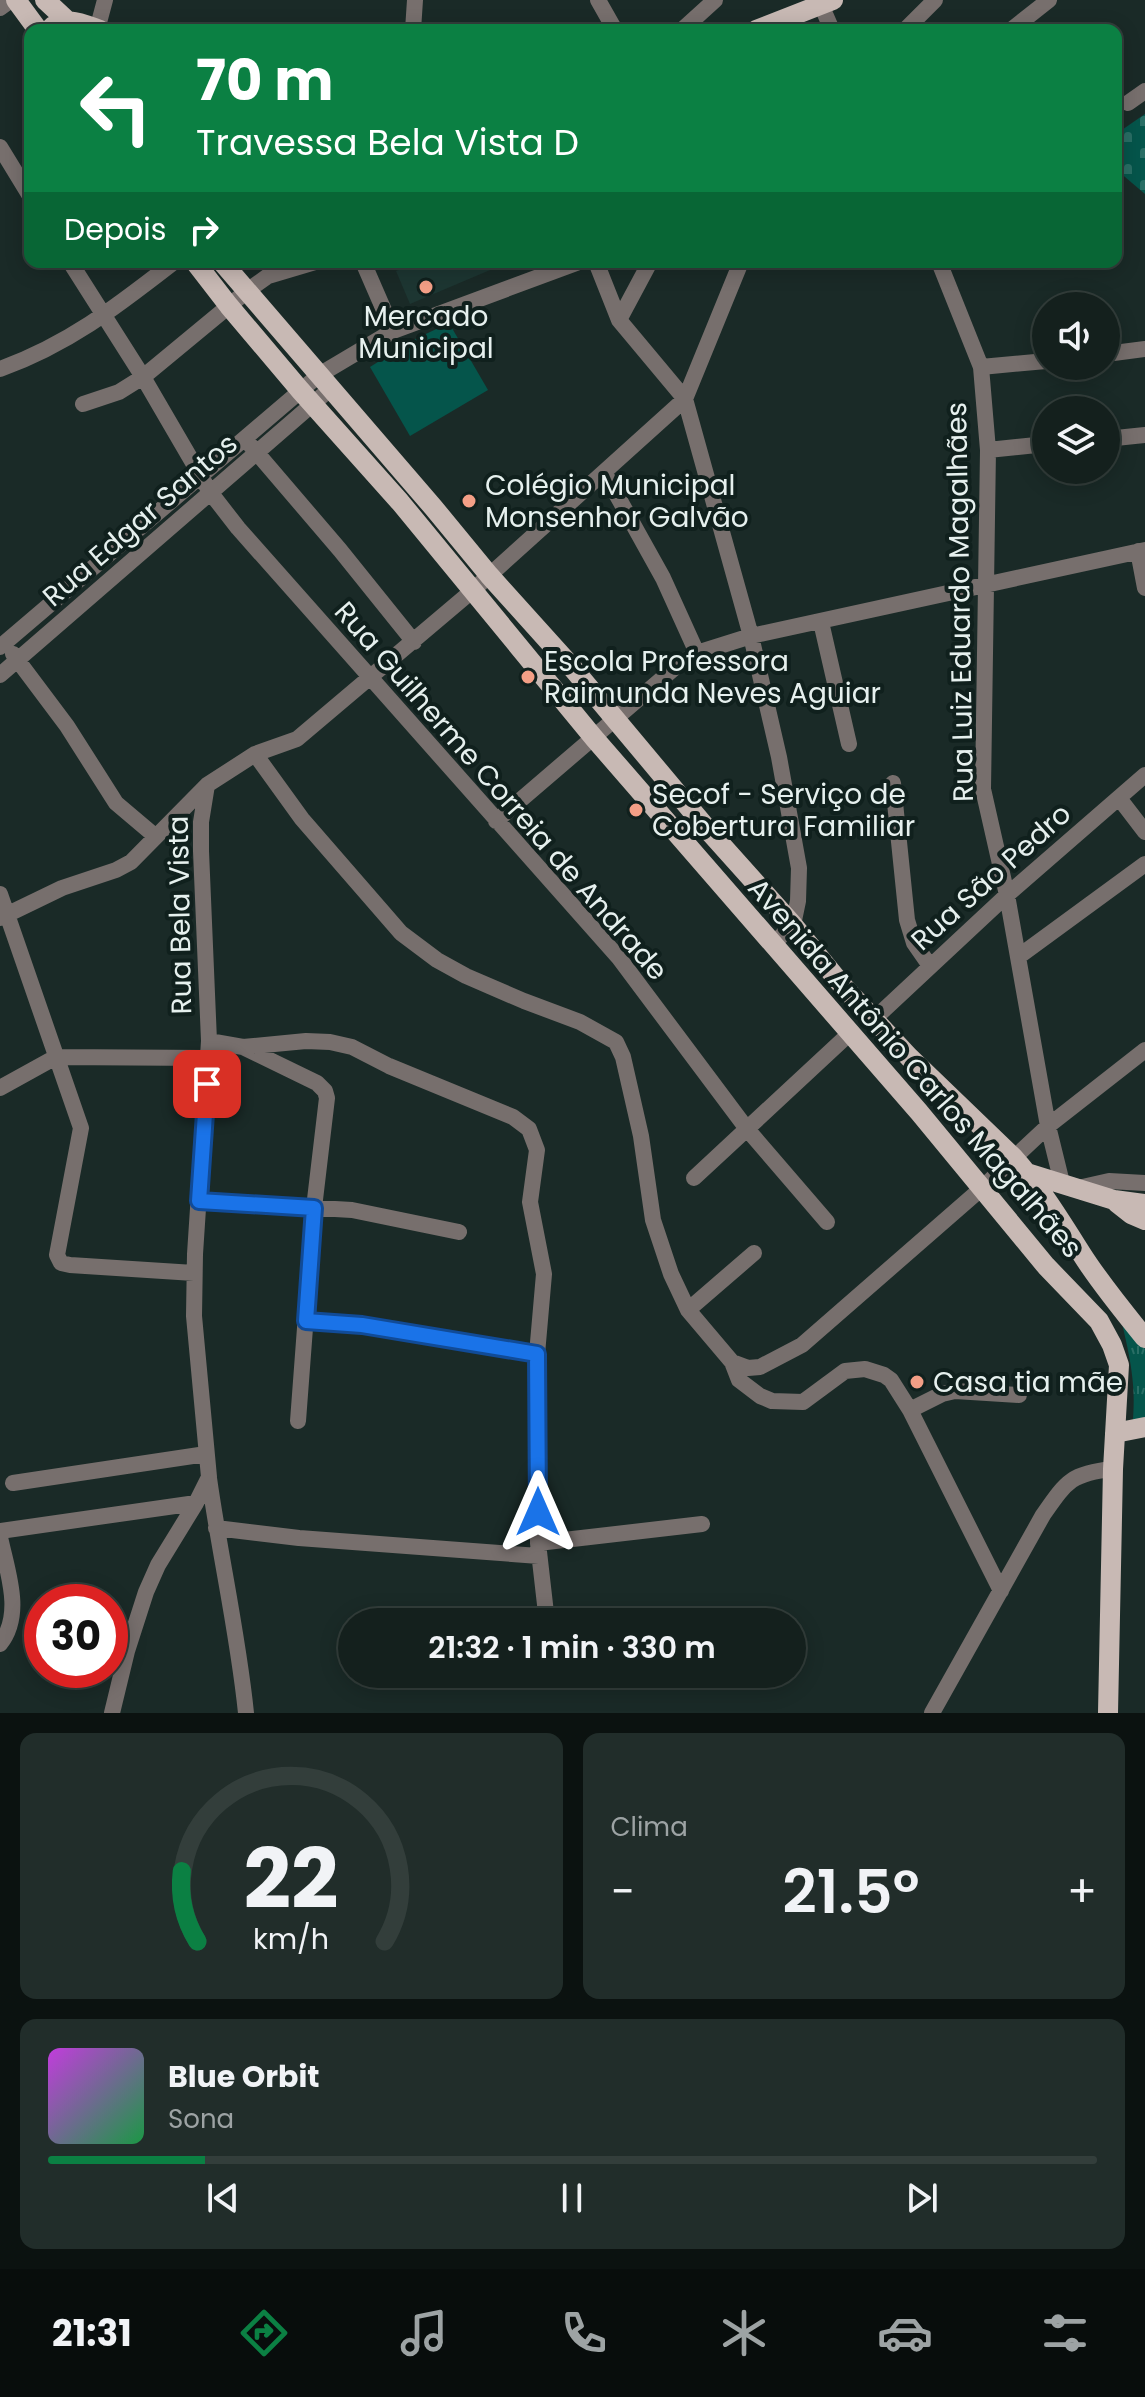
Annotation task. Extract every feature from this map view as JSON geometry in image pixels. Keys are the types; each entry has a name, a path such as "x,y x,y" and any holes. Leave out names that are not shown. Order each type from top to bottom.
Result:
{"main road":[{"path":"14,0 33,24"},
{"path":"45,0 76,24"},
{"path":"771,24 825,2"},
{"name":"Avenida Antônio Carlos Magalhães","path":"200,268 229,306 400,502 594,738 919,1112 1046,1266 1099,1321 1119,1365 1113,1469 1108,1713"},
{"name":"Avenida Antônio Carlos Magalhães","path":"227,268 841,984 909,1057 1027,1173 1119,1306 1145,1338"},
{"name":"Avenida Antônio Carlos Magalhães","path":"1027,1173 1114,1200 1145,1204"},
{"name":"Avenida Antônio Carlos Magalhães","path":"1114,1200 1131,1214 1145,1220"},
{"path":"1099,1321 1119,1306"},
{"path":"1115,1433 1145,1427"}],"street":[{"path":"0,8 14,0"},
{"path":"84,24 105,0"},
{"path":"413,24 415,0"},
{"path":"598,0 612,24"},
{"path":"689,24 715,0"},
{"path":"911,24 935,0"},
{"path":"1019,24 1049,0"},
{"path":"825,2 830,24"},
{"path":"1128,103 1145,91"},
{"path":"0,147 24,186"},
{"name":"Rua Guilherme Correia de Andrade","path":"74,268 143,377 210,492 238,528 619,958 747,1129 827,1222"},
{"path":"0,369 63,342 166,268"},
{"path":"83,404 119,392 143,377 247,291 276,273 294,268"},
{"path":"366,268 393,331"},
{"path":"307,397 393,331 563,268"},
{"path":"598,268 619,320 685,399 751,636 779,757 797,850 800,884 793,925 774,943"},
{"path":"619,320 647,268"},
{"path":"685,399 739,268"},
{"name":"Rua Luiz Eduardo Magalhães","path":"941,268 981,367 988,450 983,789 1007,895 1048,1126 1070,1186"},
{"path":"1120,352 1145,349"},
{"path":"981,367 1032,362"},
{"name":"Rua Edgar Santos","path":"3,645 245,439 307,397"},
{"name":"Rua Edgar Santos","path":"0,675 257,454 307,397"},
{"name":"Rua Bela Vista","path":"246,1713 235,1625 209,1477 194,1316 209,1041 201,851 201,822 207,785 255,754 297,739 414,642 685,399"},
{"path":"1120,438 1145,435"},
{"path":"245,439 414,642"},
{"path":"988,450 1032,445"},
{"path":"604,472 663,578 697,653"},
{"path":"496,821 616,720 649,688 697,653 751,636 1141,550 1145,588"},
{"path":"821,622 849,744"},
{"path":"3,645 67,726 111,796 155,836"},
{"path":"255,754 302,819 401,933 437,960 466,976 580,1022 616,1042 623,1057 641,1136 653,1220 671,1274 688,1310 732,1362 739,1380 760,1396 780,1403 803,1402 845,1371 865,1369 891,1380 910,1410 1001,1591"},
{"name":"Rua São Pedro","path":"873,1020 1007,895 1145,775"},
{"path":"893,783 907,920 914,943 930,966"},
{"path":"4,915 69,885 131,862 207,785"},
{"path":"1119,798 1145,832"},
{"path":"1018,957 1145,864"},
{"path":"0,894 4,915 81,1128 57,1255 61,1263 194,1273"},
{"path":"694,1178 849,1034"},
{"path":"209,1041 243,1047 306,1041 352,1047 389,1066 473,1100 529,1129 536,1142 537,1158 530,1202 544,1274 537,1354 538,1550 545,1608"},
{"path":"243,1047 317,1083 325,1091 327,1107 314,1208 298,1421"},
{"path":"732,1362 748,1368 760,1367 802,1345 982,1188 1048,1126 1145,1050"},
{"path":"0,1088 56,1057 208,1058"},
{"path":"1070,1186 1109,1181 1145,1183"},
{"path":"199,1201 352,1210 459,1232"},
{"path":"688,1310 754,1253"},
{"path":"306,1321 362,1325 537,1354"},
{"path":"910,1410 955,1391 1019,1395"},
{"path":"13,1483 206,1454"},
{"path":"932,1713 1043,1515 1063,1487 1091,1471 1113,1469"},
{"path":"112,1713 146,1592 158,1565 209,1477"},
{"path":"0,1644 10,1628 13,1615 0,1534 196,1503"},
{"path":"216,1528 299,1538 538,1550 702,1524"}],"shaded area":[{"name":"Mercado Municipal","path":"403,268 495,268 410,304 396,271"}],"green space":[{"path":"1145,114 1145,194 1122,174 1122,130"},
{"path":"449,323 488,390 410,436 370,367 411,341"},
{"path":"1122,1323 1145,1349 1145,1417 1133,1420 1133,1383"}],"place":[{"name":"Mercado Municipal","path":"426,287"},
{"name":"Colégio Municipal Monsenhor Galvão","path":"469,501"},
{"name":"Escola Professora Raimunda Neves Aguiar","path":"528,677"},
{"name":"Secof - Serviço de Cobertura Familiar","path":"636,810"},
{"name":"Casa tia mãe","path":"917,1382"}],"route":[{"path":"207,1084 199,1201 314,1208 306,1321 362,1325 537,1354 538,1512"}]}
